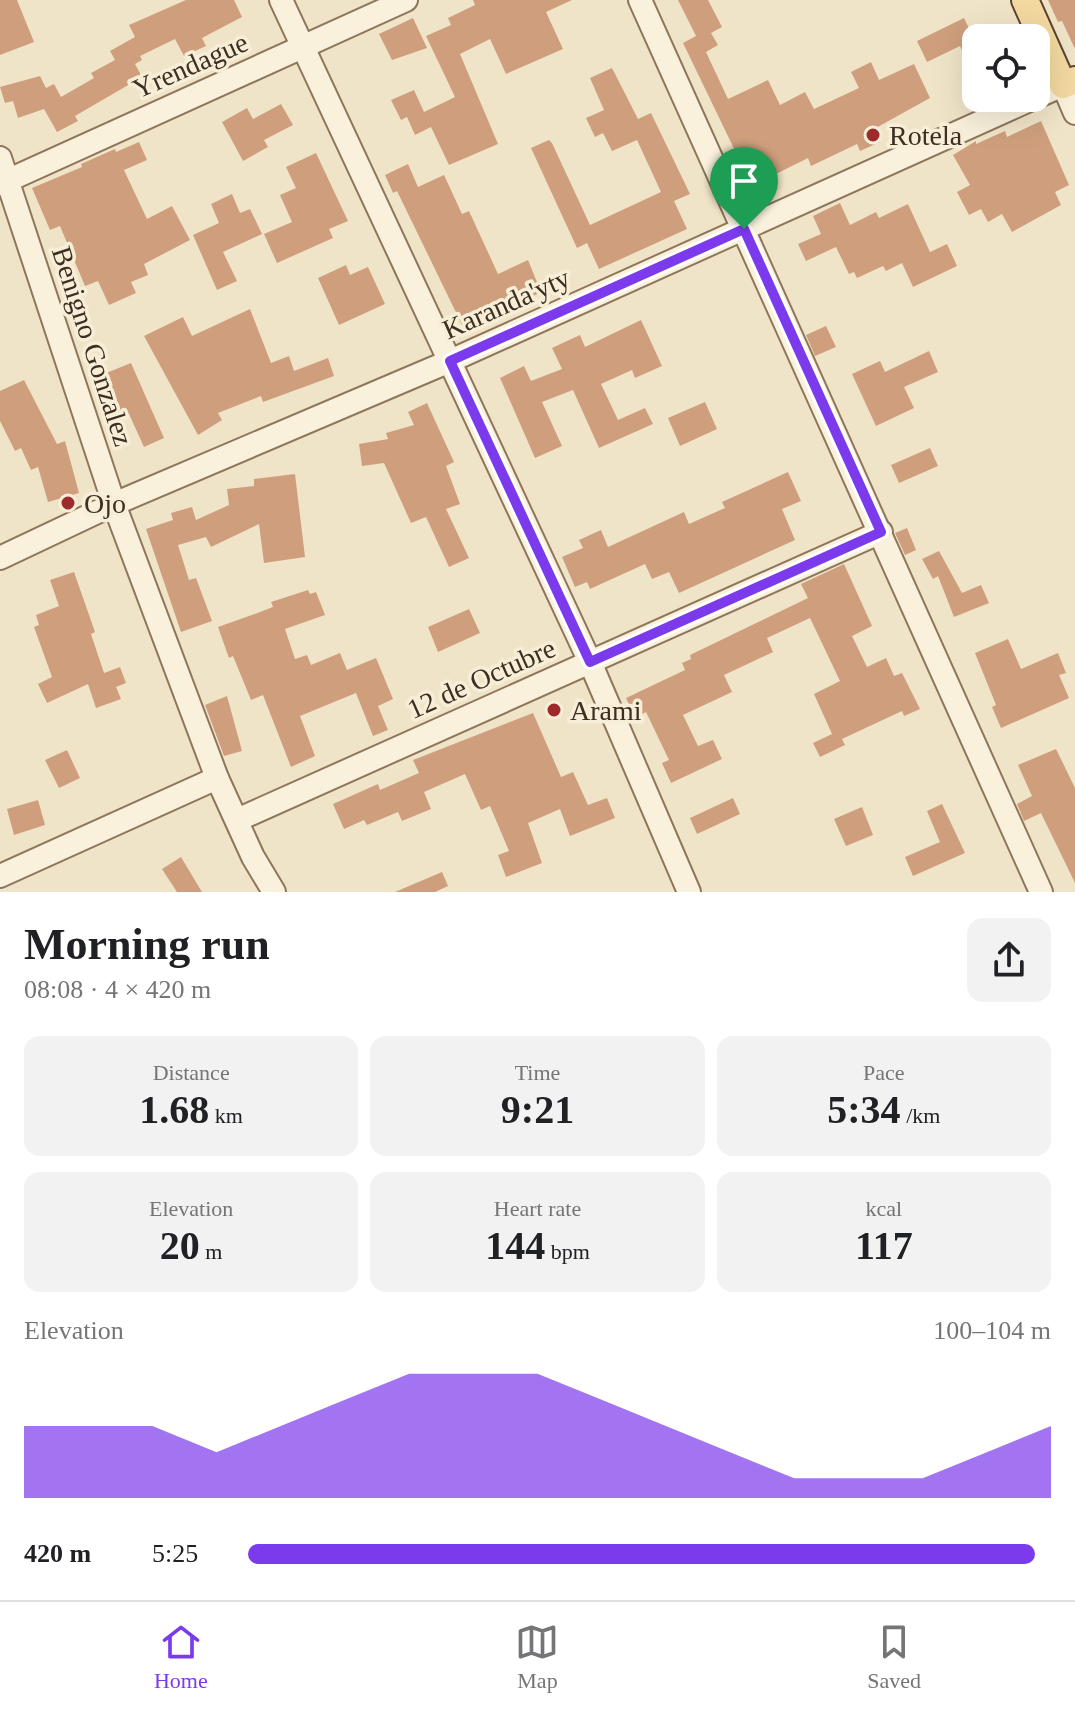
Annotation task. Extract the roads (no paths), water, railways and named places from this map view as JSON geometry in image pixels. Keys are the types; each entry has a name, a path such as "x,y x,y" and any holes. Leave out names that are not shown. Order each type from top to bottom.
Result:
{"main road":[{"path":"1025,0 1069,82"}],"street":[{"path":"281,0 590,662 689,892"},
{"name":"Yrendague","path":"4,182 406,0"},
{"path":"640,0 1041,892"},
{"path":"1069,82 1075,113"},
{"name":"Karanda'yty","path":"1050,91 1069,82"},
{"name":"Karanda'yty","path":"0,558 114,504 450,361 1004,112"},
{"name":"Benigno Gonzalez","path":"0,158 4,182 114,504 217,778 253,857 274,892"},
{"name":"12 de Octubre","path":"237,820 881,532"},
{"path":"0,876 217,778"}],"place":[{"name":"Rotela","path":"873,135"},
{"name":"Ojo","path":"68,503"},
{"name":"Arami","path":"554,710"}]}
